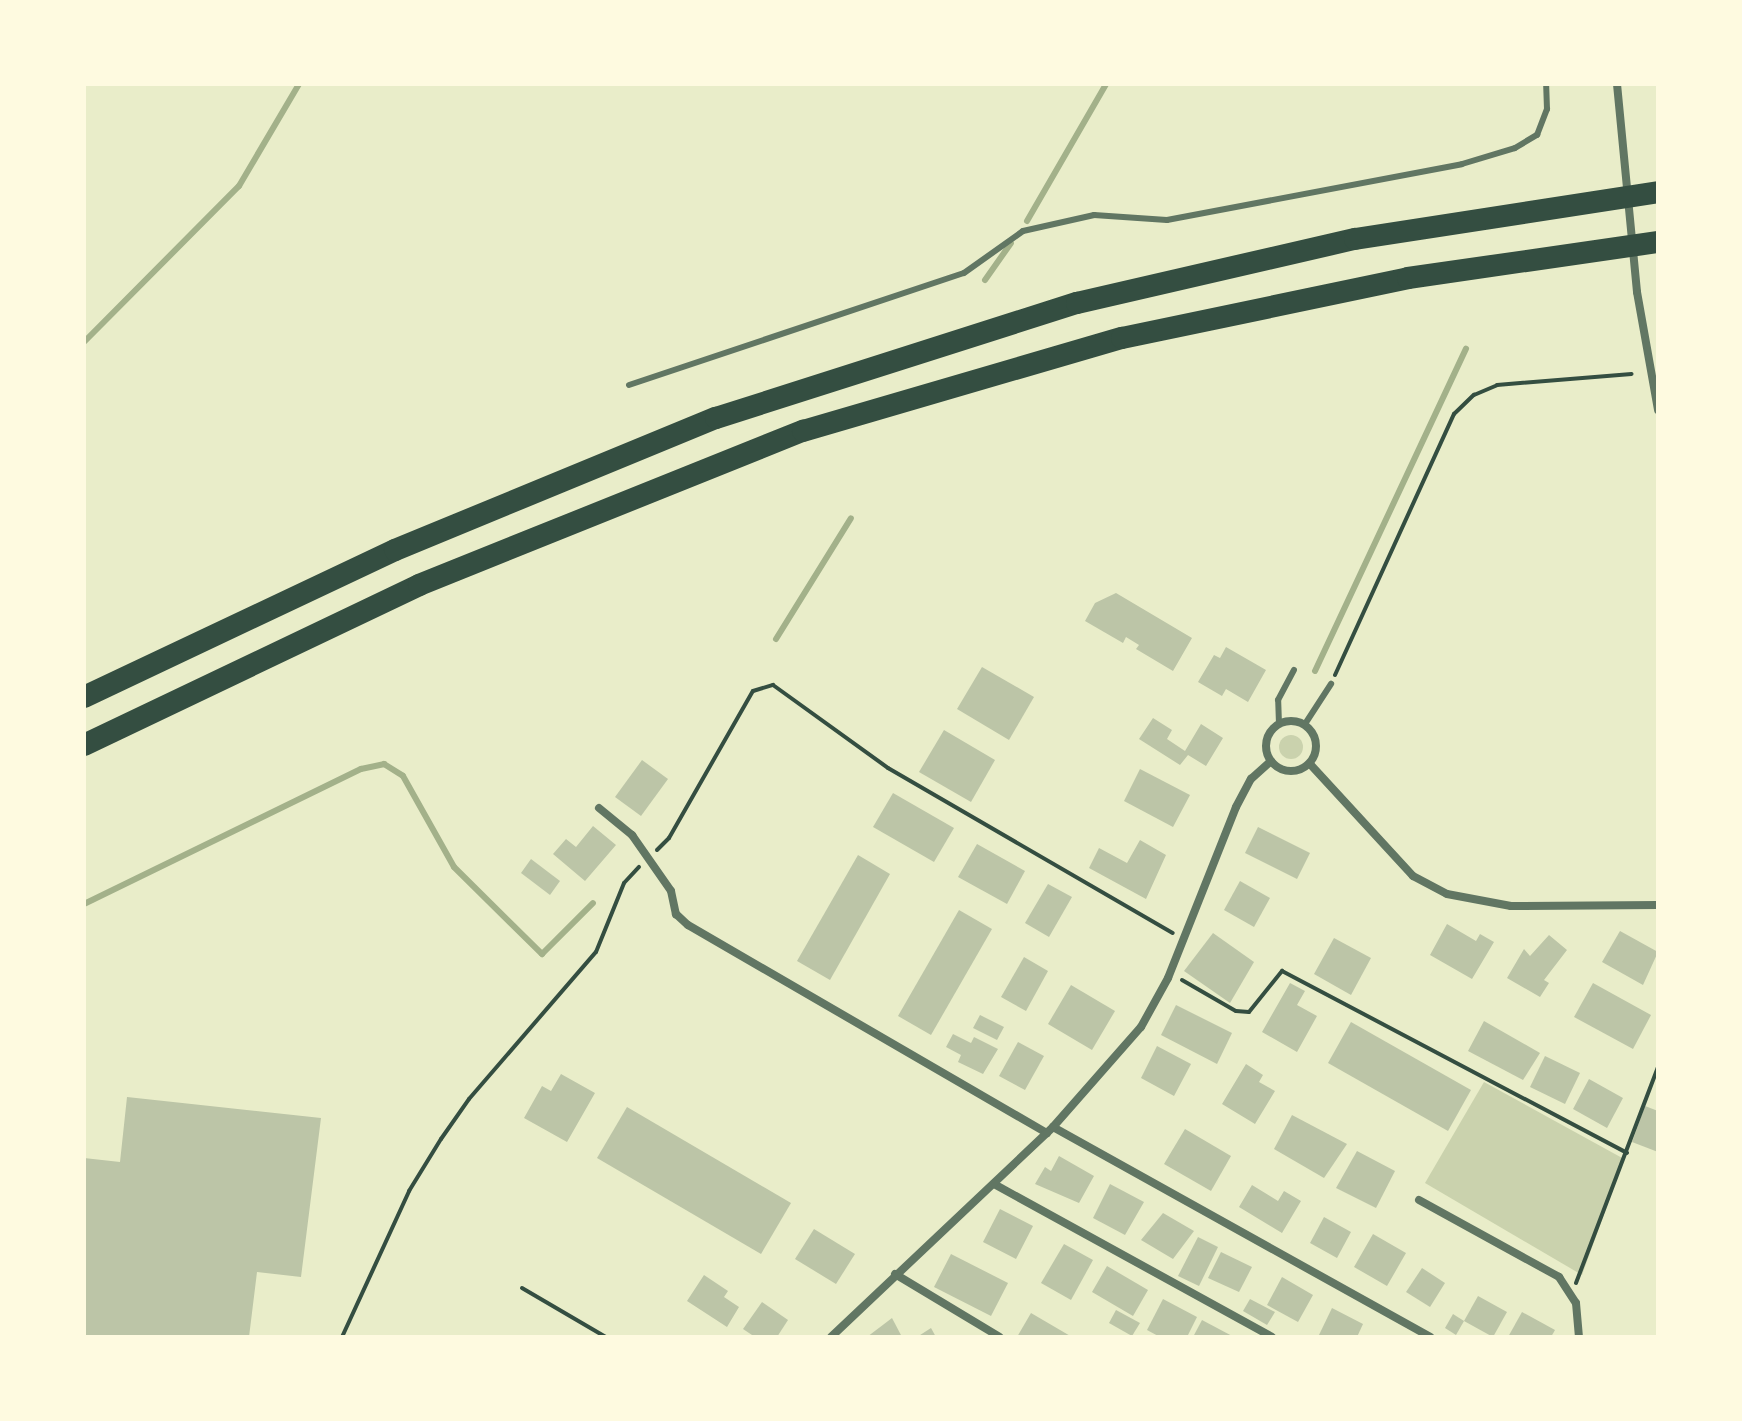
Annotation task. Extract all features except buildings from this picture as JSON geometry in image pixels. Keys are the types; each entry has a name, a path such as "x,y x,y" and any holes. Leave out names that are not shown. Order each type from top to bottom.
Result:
{"highway":[{"path":"84,697 395,550 716,418 1077,303 1355,239 1658,192"},
{"path":"84,745 419,585 803,431 1122,338 1408,278 1658,242"}],"street":[{"path":"1617,84 1637,292 1658,410"},
{"path":"1279,724 1305,724 1317,743 1310,764 1285,771 1271,761 1267,739 1279,724"},
{"path":"831,1337 1050,1130 1141,1027 1168,978 1236,807 1251,779 1271,761"},
{"path":"1310,764 1413,876 1447,894 1511,906 1658,905"},
{"path":"599,808 641,846 671,891 676,914 688,925 1050,1130 1430,1337"},
{"path":"994,1184 1272,1337"},
{"path":"1419,1200 1543,1267 1571,1292 1581,1316 1579,1337"},
{"path":"895,1274 1000,1337"}],"lane":[{"path":"629,385 964,273 1023,231 1094,215 1167,220 1462,164 1515,148 1537,135 1547,109 1546,84"},
{"path":"1279,724 1278,700 1294,670"},
{"path":"1305,724 1331,684"}],"path":[{"path":"1331,684 1454,414 1474,395 1497,385 1632,374"},
{"path":"1179,978 1236,1011 1249,1012 1282,971 1627,1153"},
{"path":"1571,1292 1582,1275 1658,1067"},
{"path":"522,1288 606,1337"}],"green space":[{"path":"1291,735 1299,739 1303,747 1299,755 1291,759 1283,755 1279,747 1283,739"},
{"path":"1484,1082 1624,1159 1582,1275 1425,1183"}],"waterway":[{"path":"84,342 239,186 299,84"},
{"path":"1027,221 1106,84"},
{"path":"985,280 1011,243"},
{"path":"1315,671 1466,349"},
{"path":"776,639 851,518"},
{"path":"84,904 361,769 384,764 403,776 454,867 542,954 593,903"}]}
